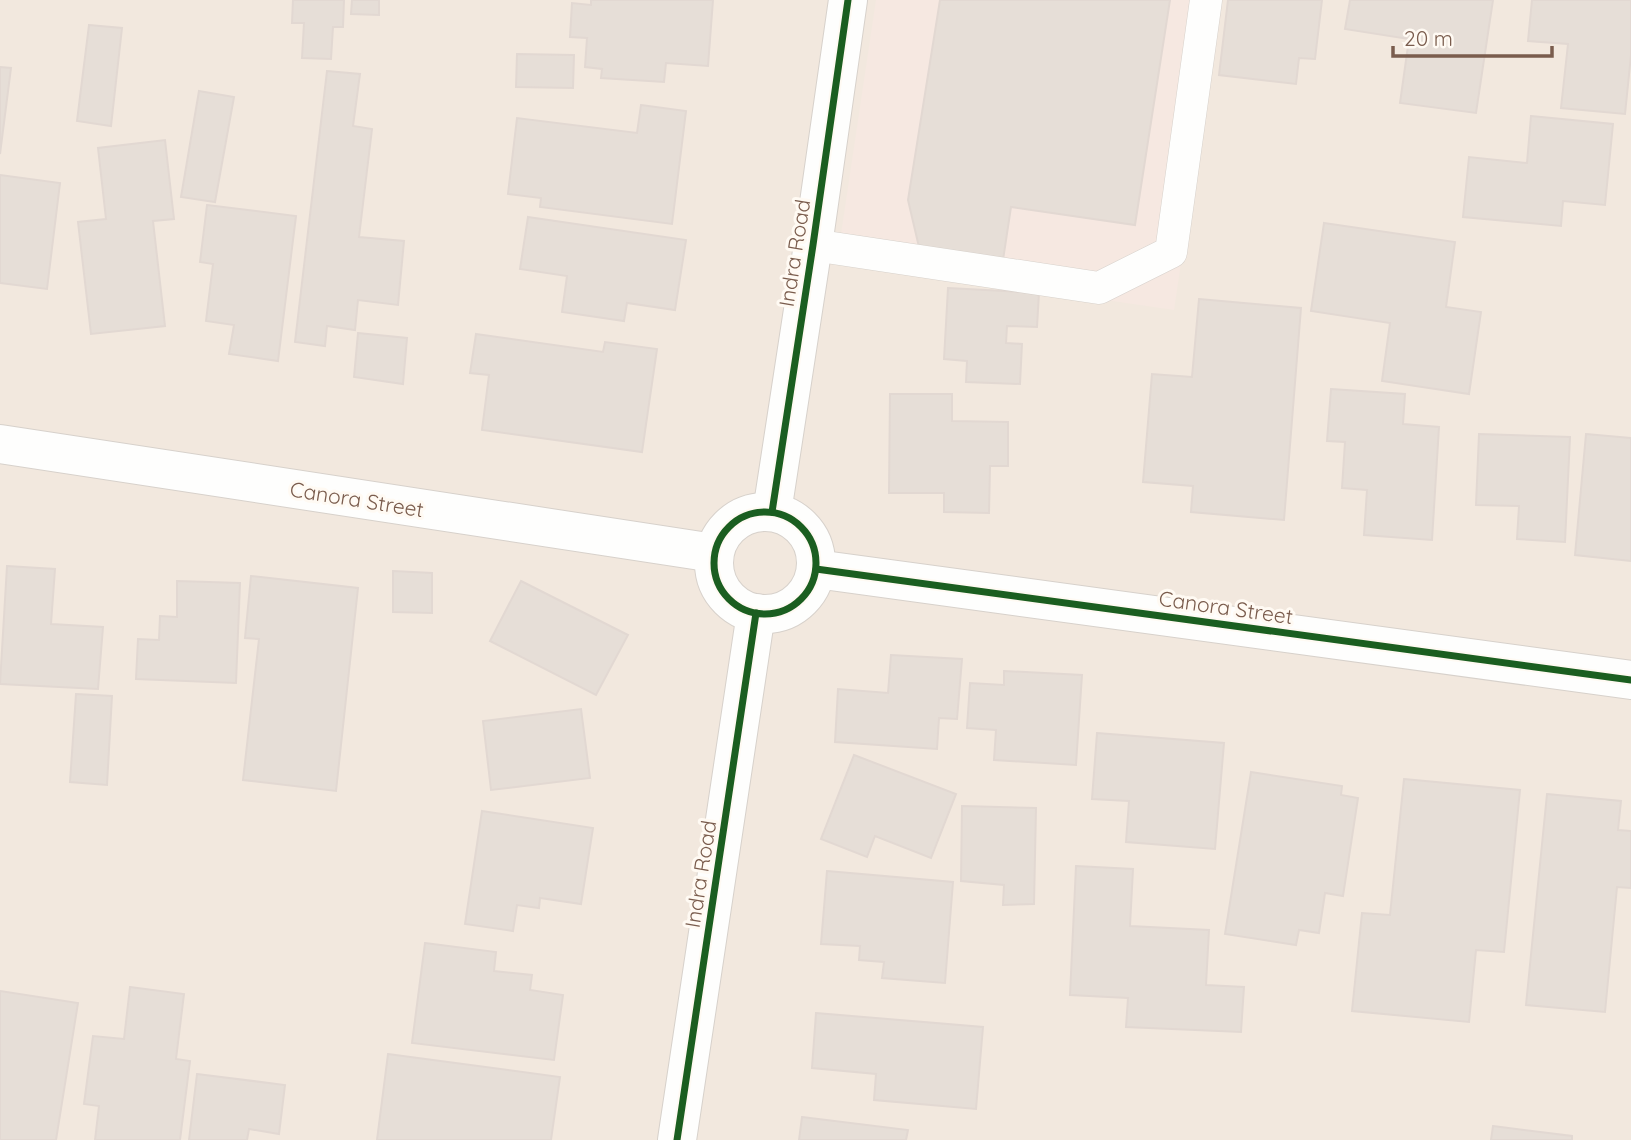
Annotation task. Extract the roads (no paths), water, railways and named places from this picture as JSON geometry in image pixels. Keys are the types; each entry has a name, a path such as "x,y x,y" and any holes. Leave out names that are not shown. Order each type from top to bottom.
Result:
{"street":[{"name":"Indra Road","path":"772,512 848,0"},
{"name":"Canora Street","path":"0,444 714,553"},
{"path":"772,512 787,516 811,538 817,569 812,585 802,598 788,608 773,613 756,613 741,608 728,598 718,585 714,570 714,553 720,539 741,517 772,512"},
{"name":"Canora Street","path":"817,569 1631,680"},
{"name":"Indra Road","path":"677,1140 756,613"}],"lane":[{"path":"813,245 1099,288 1171,252 1206,0"}]}
